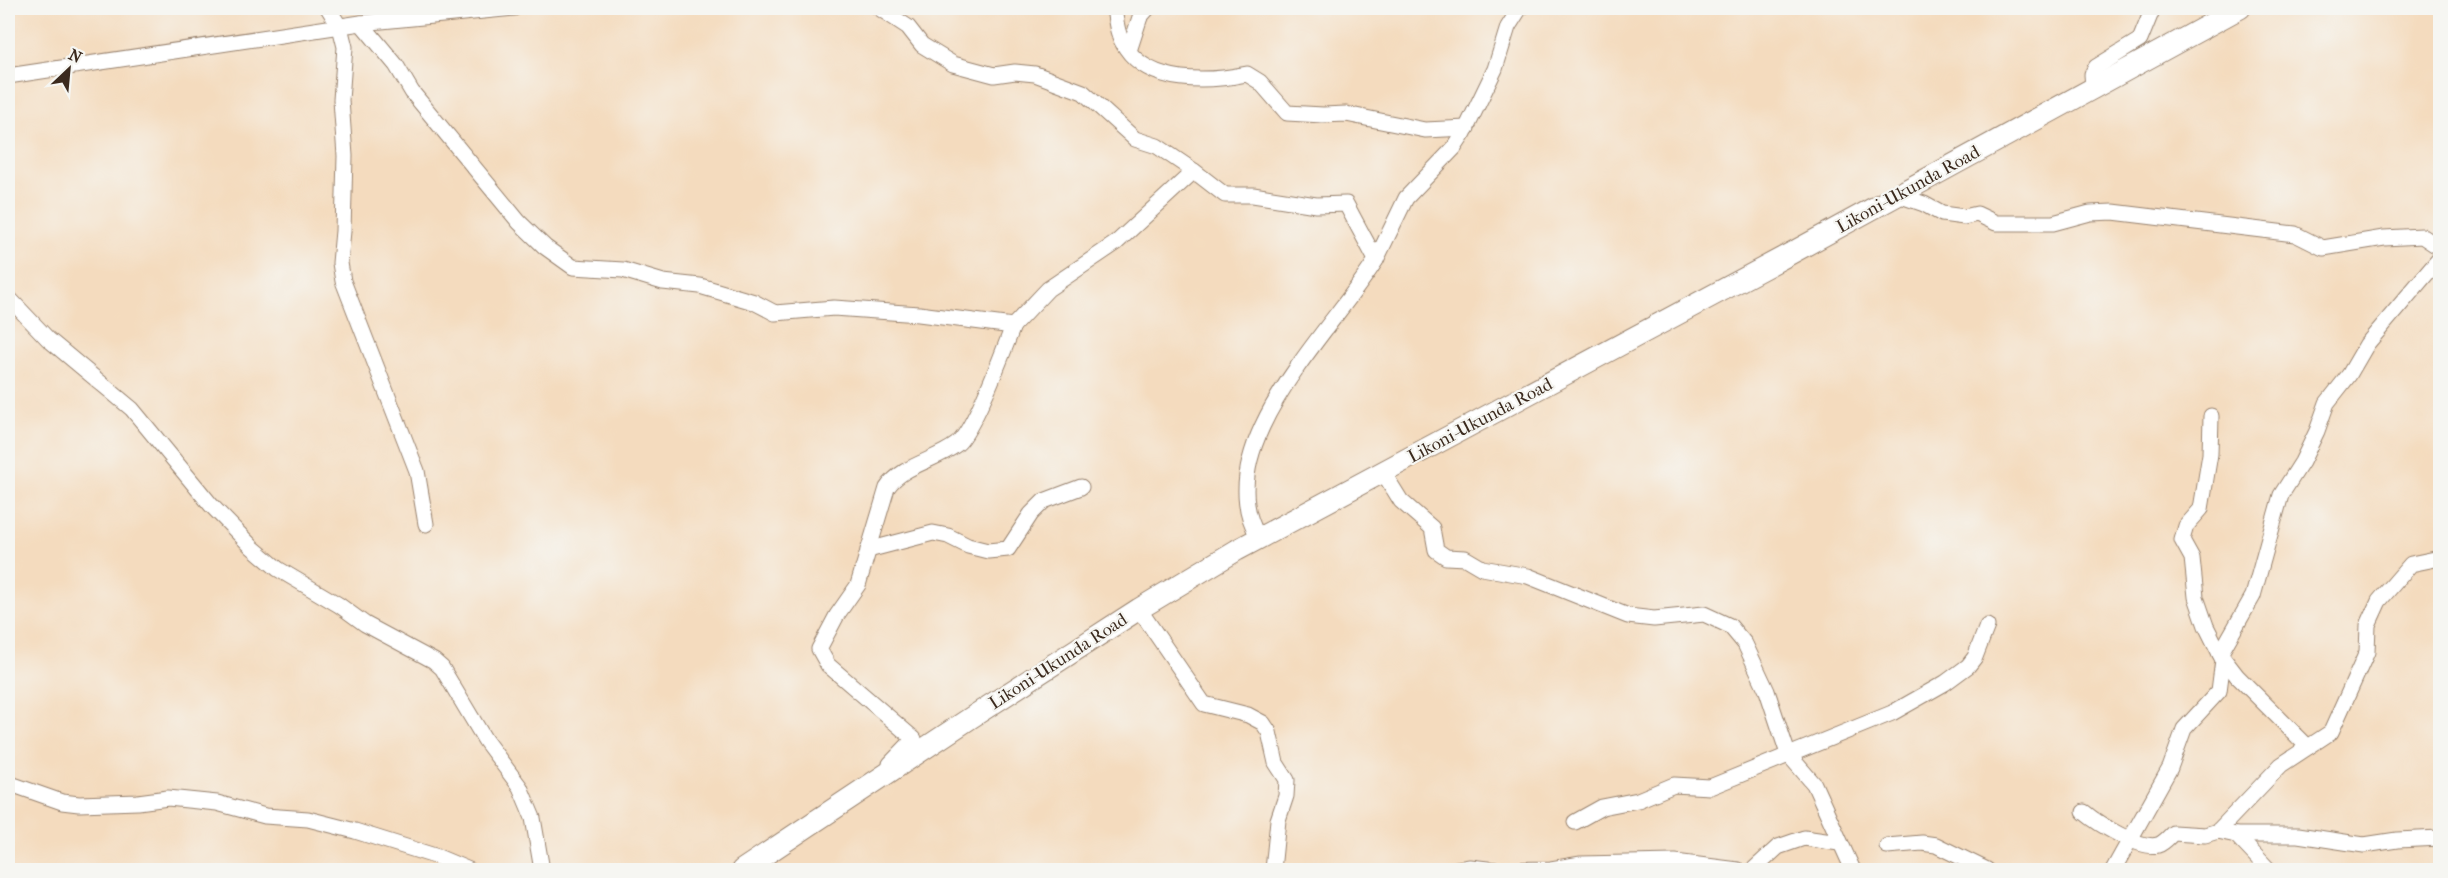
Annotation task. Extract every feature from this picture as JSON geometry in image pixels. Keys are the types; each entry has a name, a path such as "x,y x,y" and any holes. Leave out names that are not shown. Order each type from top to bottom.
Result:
{"highway":[{"name":"Likoni-Ukunda Road","path":"742,870 1139,609 1259,538 1898,195 2240,8"}],"street":[{"path":"328,8 340,27 345,47 341,100 345,156 340,263 343,281 417,471 426,524"},
{"path":"8,76 62,66 361,23 514,8"},
{"path":"879,8 908,27 927,49 953,64 994,75 1015,72 1035,74 1083,92 1135,139 1157,146 1225,195 1253,195 1316,205 1346,204 1376,260"},
{"path":"1114,8 1116,27 1130,51 1150,70 1189,80 1227,78 1247,74 1260,82 1287,113 1323,116 1346,114 1425,130 1467,128"},
{"path":"1130,51 1140,18 1149,8"},
{"path":"1259,538 1247,511 1245,493 1255,439 1309,349 1357,290 1376,260 1406,198 1454,148 1467,128 1495,69 1508,27 1520,8"},
{"path":"2093,88 2092,74 2096,67 2140,40 2153,8"},
{"path":"361,23 396,65 412,92 519,222 545,247 573,267 623,270 663,282 700,286 754,302 775,313 834,308 919,314 1012,326"},
{"path":"864,791 914,739 828,665 819,649 837,615 858,585 887,488 894,477 928,461 958,443 972,424 1012,326 1048,289 1116,243 1194,171"},
{"path":"1898,195 1924,204 1942,214 1964,217 1977,214 1996,223 2053,223 2083,214 2114,212 2295,234 2323,248 2384,238 2422,237 2440,248"},
{"path":"2220,654 2253,596 2281,495 2302,462 2327,403 2349,375 2367,344 2440,258"},
{"path":"8,297 57,347 108,386 132,409 211,505 252,547 278,569 365,624 434,661 442,668 485,740 520,787 533,818 542,870"},
{"path":"2112,870 2170,768 2184,729 2219,691 2223,660 2199,607 2192,558 2182,540 2186,526 2201,509 2210,454 2211,416"},
{"path":"1383,472 1401,501 1432,528 1436,550 1446,558 1465,558 1482,568 1527,576 1628,616 1654,619 1704,614 1730,626 1745,644 1767,691 1788,754 1814,784 1853,870"},
{"path":"868,550 933,533 948,536 968,546 988,551 1008,549 1031,514 1044,501 1081,487"},
{"path":"2084,812 2092,819 2130,840 2155,846 2173,833 2205,835 2218,831 2281,765 2331,732 2367,652 2368,625 2379,601 2411,564 2440,558"},
{"path":"1139,609 1204,704 1248,715 1263,723 1269,732 1276,763 1287,780 1286,796 1278,820 1273,870"},
{"path":"1575,822 1602,807 1638,800 1674,785 1710,787 1892,713 1946,683 1968,666 1975,657 1987,626"},
{"path":"2220,654 2237,676 2308,747"},
{"path":"8,783 71,803 138,802 168,798 217,803 265,816 308,819 356,831 469,870"},
{"path":"2218,831 2236,835 2298,835 2364,845 2397,840 2440,838"},
{"path":"2236,835 2269,870"},
{"path":"1753,870 1778,847 1804,838 1839,843"},
{"path":"1887,846 1922,843 1936,845 1987,870"},
{"path":"1452,870 1470,867 1496,870 1551,869 1581,864 1675,862 1738,870"}]}
